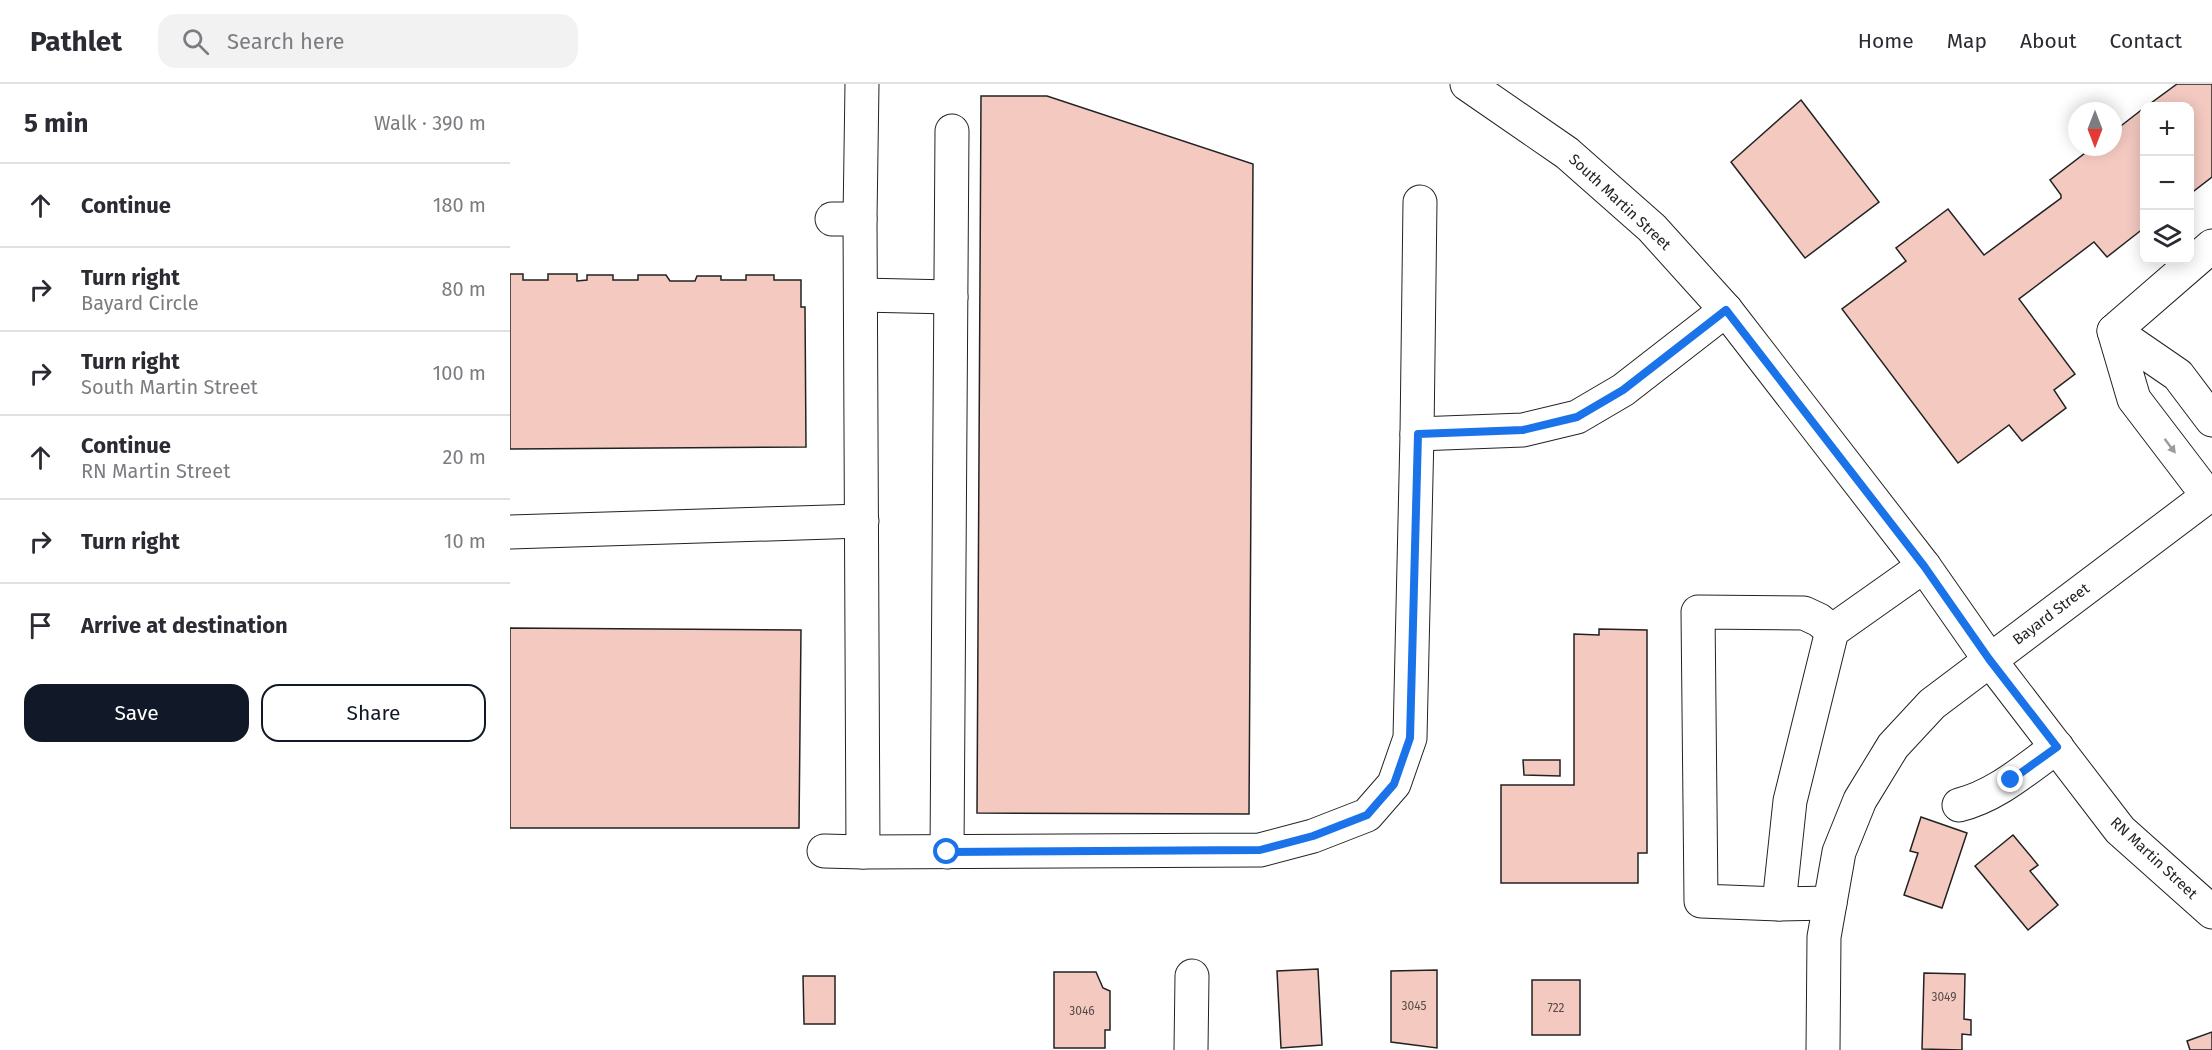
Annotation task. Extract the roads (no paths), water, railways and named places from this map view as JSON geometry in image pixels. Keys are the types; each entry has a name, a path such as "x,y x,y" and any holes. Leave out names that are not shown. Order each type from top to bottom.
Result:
{"street":[{"name":"South Martin Street","path":"1467,84 1567,153 1652,228 1726,310 1924,566 1989,659"},
{"path":"863,87 846,219 861,295 863,852"},
{"path":"947,852 952,131"},
{"path":"824,851 1260,850 1313,836 1367,815 1394,784 1410,738 1418,434 1420,202"},
{"path":"2114,331 2212,246"},
{"path":"861,295 951,297"},
{"path":"1418,434 1523,430 1577,417 1623,390 1726,310"},
{"path":"2114,331 2178,375 2206,400"},
{"path":"2114,331 2134,399 2210,495"},
{"name":"Bayard Street","path":"1824,1050 1824,937 1839,852 1860,800 1893,746 1932,704 2210,495"},
{"path":"510,532 862,521"},
{"path":"1779,904 1790,801 1832,631 1924,566"},
{"path":"1830,903 1701,901 1698,612 1804,613 1819,620 1832,631"},
{"name":"RN Martin Street","path":"1989,659 2120,830 2212,912"},
{"path":"1959,805 1979,800 2057,747"},
{"path":"1191,1050 1192,976"}]}
